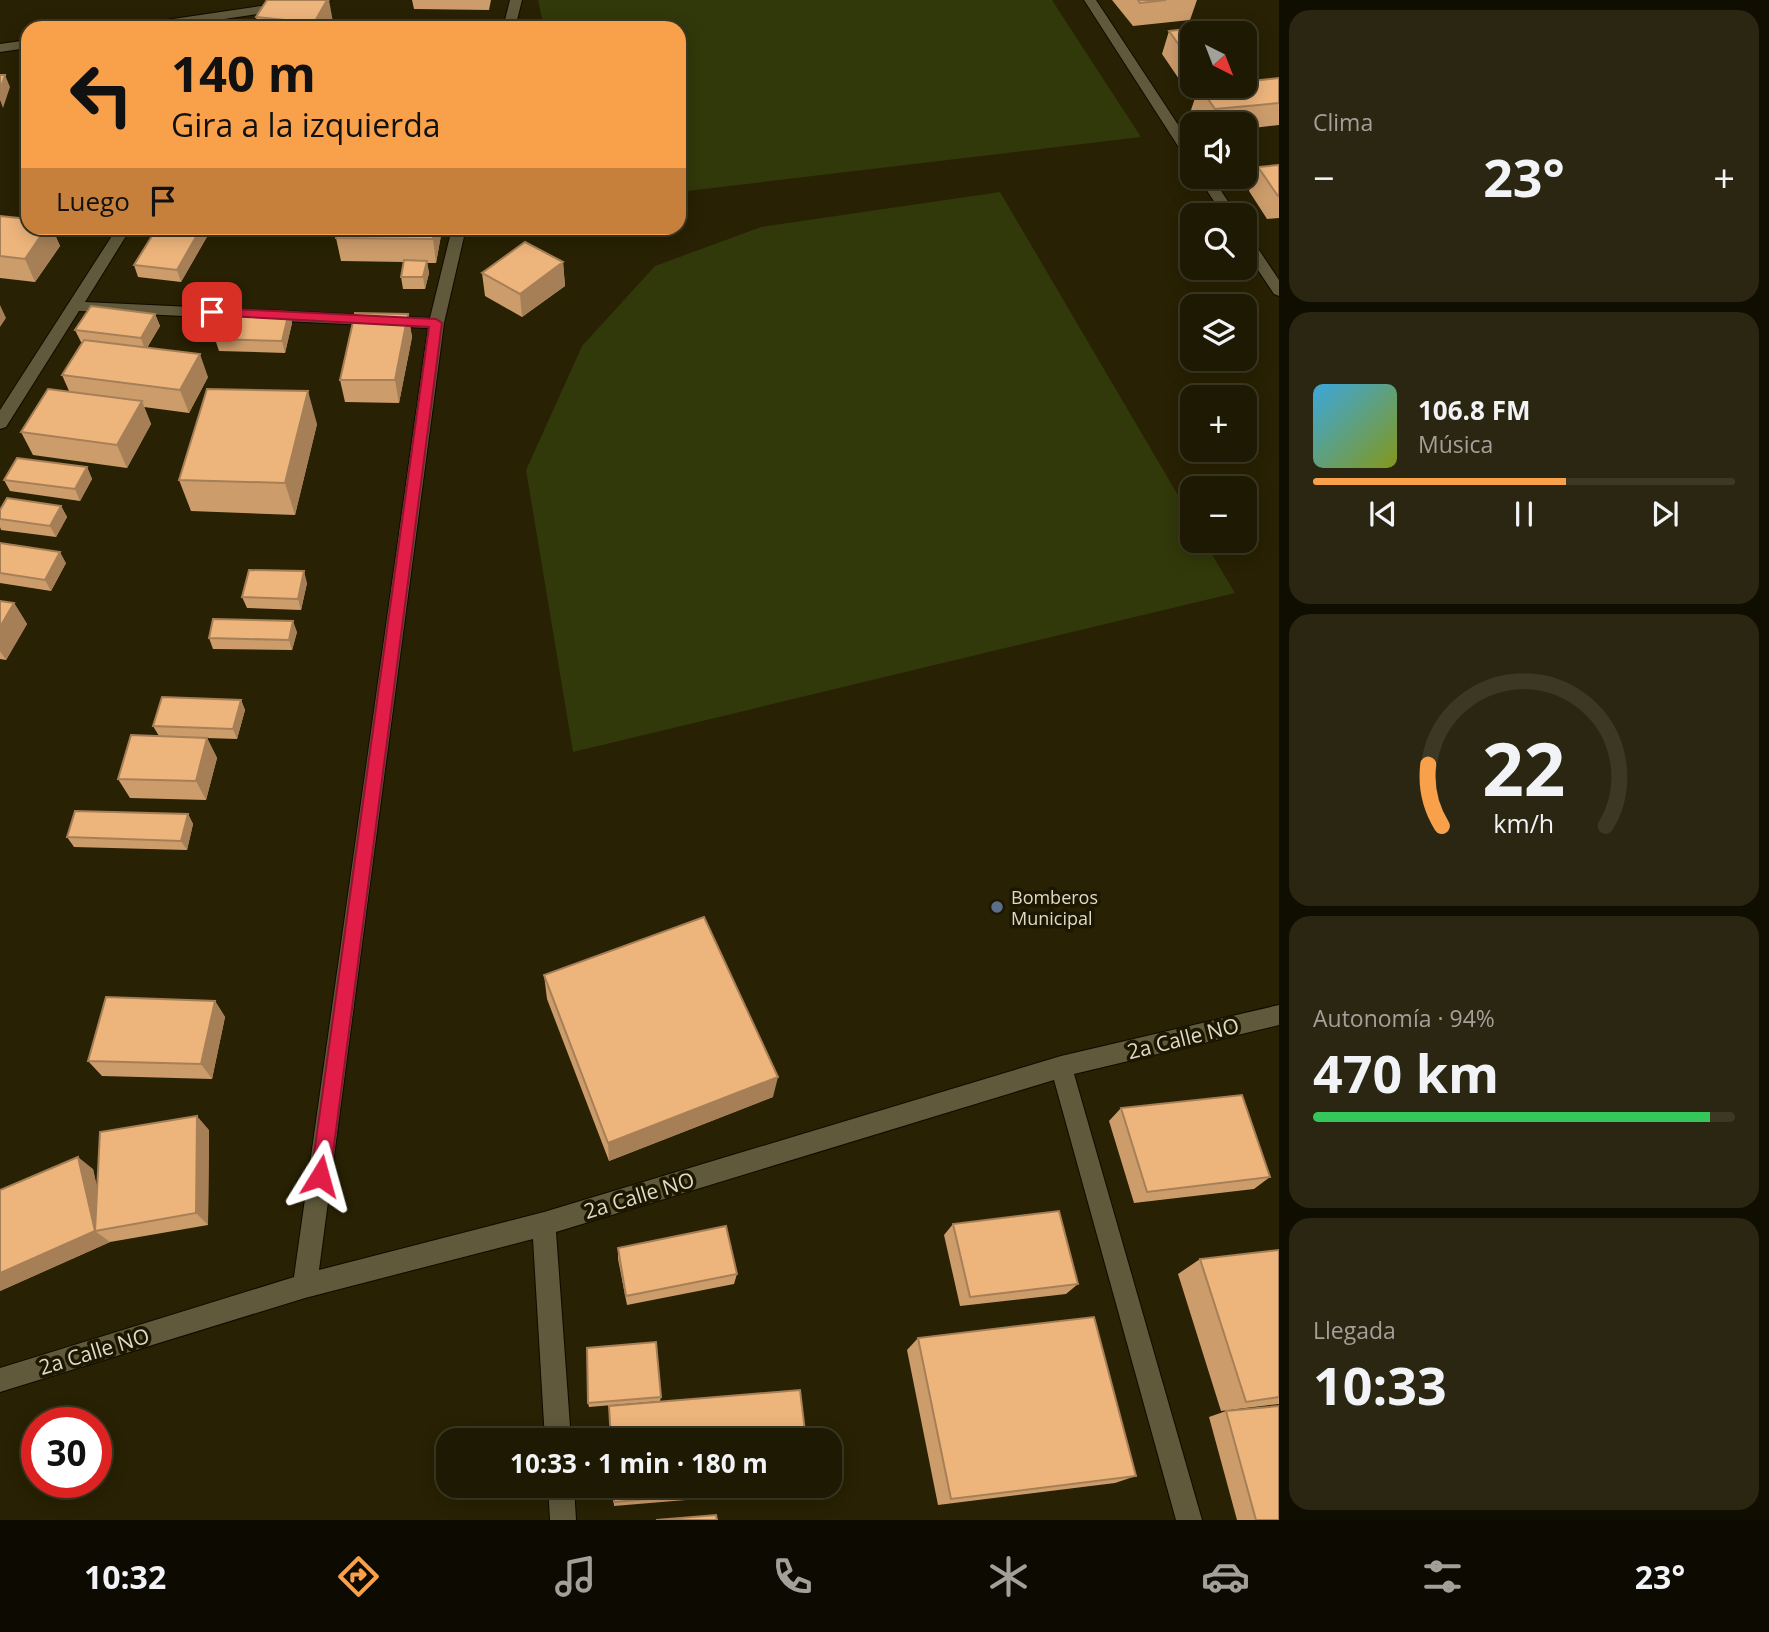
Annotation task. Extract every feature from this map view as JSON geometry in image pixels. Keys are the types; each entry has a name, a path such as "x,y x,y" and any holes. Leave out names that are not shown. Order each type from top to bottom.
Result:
{"street":[{"path":"188,21 325,0"},
{"path":"511,21 516,0"},
{"path":"1090,0 1180,139"},
{"path":"259,21 266,10"},
{"path":"0,48 21,45"},
{"path":"0,423 119,235"},
{"path":"306,1286 436,323 457,235"},
{"path":"1257,258 1279,291"},
{"path":"73,306 436,323"},
{"name":"2a Calle NO","path":"0,1380 306,1286 544,1224 1061,1067 1279,1015"},
{"path":"1061,1067 1189,1520"},
{"path":"544,1224 557,1428"},
{"path":"562,1498 563,1520"}],"green space":[{"path":"538,0 1052,0 1141,137 686,191 686,21 542,21"},
{"path":"1000,192 1180,499 1180,553 1211,553 1235,593 573,752 526,470 582,346 655,266 761,227"}],"building":[{"path":"267,0 327,0 315,21 256,17"},
{"path":"1138,0 1166,0 1140,3"},
{"path":"1180,30 1180,46 1169,31"},
{"path":"0,75 5,75 0,90"},
{"path":"1279,78 1279,103 1215,109 1207,98 1257,98 1257,81"},
{"path":"1279,165 1279,196 1278,196 1258,167"},
{"path":"0,216 21,218 21,235 41,235 25,259 0,256"},
{"path":"153,235 197,235 177,270 134,265"},
{"path":"337,235 434,235 433,239 336,238"},
{"path":"525,242 563,262 520,294 482,273"},
{"path":"404,260 427,261 423,277 401,277"},
{"path":"91,306 155,314 141,338 75,330"},
{"path":"224,310 289,312 282,341 215,339"},
{"path":"355,313 408,314 395,380 340,380"},
{"path":"84,340 200,354 180,390 62,375"},
{"path":"48,389 142,401 117,445 21,432"},
{"path":"207,389 308,391 285,483 179,480"},
{"path":"17,458 87,467 75,489 4,480"},
{"path":"7,498 61,506 50,526 0,519 0,510"},
{"path":"0,543 60,552 45,580 0,573"},
{"path":"249,570 304,571 298,599 242,597"},
{"path":"0,601 14,603 0,627"},
{"path":"213,619 293,621 289,640 209,638"},
{"path":"162,697 241,700 233,729 153,726"},
{"path":"131,735 207,738 196,781 118,779"},
{"path":"75,811 188,814 181,841 67,837"},
{"path":"704,917 778,1077 608,1143 544,975"},
{"path":"106,997 215,1001 201,1064 88,1061"},
{"path":"1242,1095 1270,1177 1147,1192 1121,1108"},
{"path":"197,1116 196,1213 95,1231 100,1132"},
{"path":"78,1157 95,1231 0,1273 0,1190"},
{"path":"1059,1211 1078,1284 970,1297 953,1224"},
{"path":"726,1226 737,1274 626,1296 618,1248"},
{"path":"1279,1250 1279,1397 1246,1402 1200,1259"},
{"path":"1094,1317 1136,1476 951,1499 918,1338"},
{"path":"656,1342 661,1397 588,1403 587,1348"},
{"path":"800,1390 805,1428 610,1428 609,1406"},
{"path":"1279,1406 1279,1520 1256,1520 1226,1411"},
{"path":"614,1498 661,1498 614,1502"},
{"path":"716,1515 717,1520 656,1520"}],"place":[{"name":"Bomberos Municipal","path":"997,907"}],"route":[{"path":"212,312 436,323 320,1176"}]}
